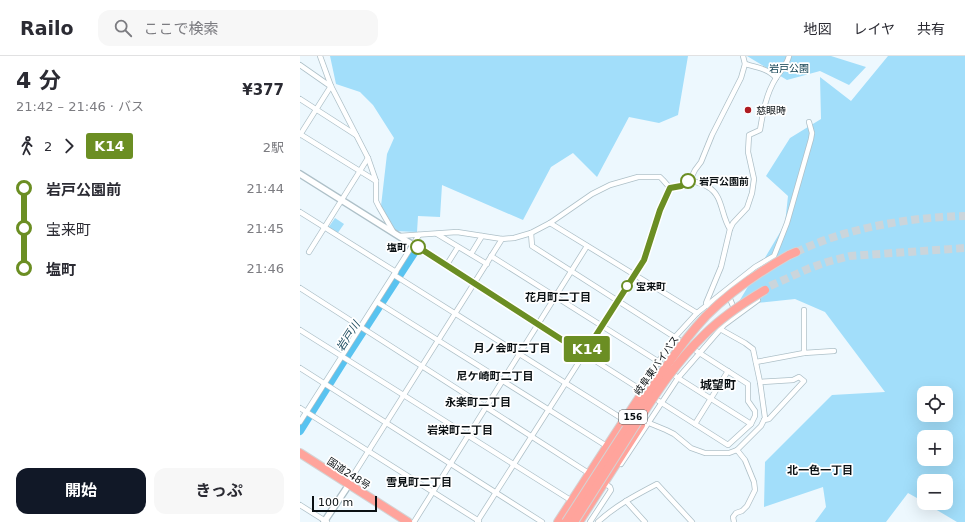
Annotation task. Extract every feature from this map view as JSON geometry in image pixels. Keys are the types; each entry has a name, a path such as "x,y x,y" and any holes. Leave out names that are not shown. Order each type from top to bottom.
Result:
{"highway":[{"name":"岐阜東バイパス","path":"566,522 667,365 690,335 707,316 747,281 792,253"},
{"name":"岐阜東バイパス","path":"574,522 657,391 680,360 703,336 730,313 767,288"},
{"name":"156","path":"558,522 622,420 668,355 701,317 707,316"},
{"name":"156","path":"579,522 645,424 682,364 703,336"},
{"name":"国道248号","path":"300,453 398,522"},
{"name":"国道248号","path":"300,459 408,522"}],"street":[{"path":"320,56 331,86 368,158 376,181 376,200 397,234"},
{"path":"670,188 681,186 690,180 701,162 712,135 742,78 745,64 744,56"},
{"path":"708,306 706,303 720,267 730,229 733,223 747,208 750,199 754,180 748,152 749,135 760,130 766,98 776,78 786,64 789,56"},
{"path":"745,64 772,73 776,78"},
{"path":"300,65 331,86"},
{"path":"331,86 300,134 376,181"},
{"path":"300,99 356,135"},
{"path":"590,473 593,462 604,444 622,420 640,389 675,337 697,313 708,306 755,267 774,256 787,223 811,139 812,133 810,122"},
{"path":"309,252 368,158"},
{"path":"300,174 413,244 728,445 751,424 755,416 755,411 748,401 748,384 532,246 531,234"},
{"path":"397,234 419,235 457,232 502,239 531,234 550,223 592,194 610,185 638,178 660,177 670,188"},
{"path":"690,180 709,187 715,192 724,218 730,229"},
{"path":"300,408 479,522 644,260 660,210 670,188"},
{"path":"300,212 325,227 412,286 622,420 645,424 674,434 691,448 705,454 729,454 737,450 761,426 764,420 760,382 753,349 720,329"},
{"path":"550,223 634,276 697,313"},
{"path":"437,234 487,264"},
{"path":"300,422 378,302 419,235"},
{"path":"471,254 482,236"},
{"path":"300,505 325,522 502,239"},
{"path":"414,522 587,246"},
{"path":"446,266 458,247"},
{"path":"492,256 658,362 678,378 751,424"},
{"path":"300,288 610,487 611,490 590,522"},
{"path":"727,290 737,315"},
{"path":"645,424 662,403 678,378 720,329 758,300"},
{"path":"378,302 604,444"},
{"path":"804,310 804,353"},
{"path":"300,330 572,501"},
{"path":"756,362 804,353 834,350"},
{"path":"300,368 542,522"},
{"path":"695,424 728,371"},
{"path":"760,382 793,380 799,377 804,381 768,419 764,420"},
{"path":"734,522 733,517 736,513 742,511 747,506 755,490 754,482 745,460 737,450"},
{"path":"598,522 609,512 626,501 657,484 692,522"},
{"path":"626,501 645,522"}],"green space":[{"path":"330,56 688,56 678,115 659,123 629,117 597,177 573,153 551,167 523,220 442,185 440,217 418,216 417,232 395,231 381,206 387,154 394,138 373,105 360,92 336,84"},
{"name":"岩戸公園","path":"747,56 831,56 866,67 849,85 820,71 787,80"},
{"path":"888,56 965,56 965,522 957,522 937,510 953,510 953,474 917,474 917,498 908,493 886,522 815,522 826,507 823,487 764,507 765,462 832,395 885,392 825,312 795,299 737,305 785,224 788,196 766,176 790,138 821,119 820,77 851,101"},
{"path":"335,218 344,224 337,234 328,228"}],"waterway":[{"name":"岩戸川","path":"300,431 414,253"}],"tunnel":[{"path":"796,252 831,238 880,225 931,218 965,216"},
{"path":"770,286 810,268 850,256 965,248"}],"bus line":[{"name":"K14","path":"418,247 584,354 644,260 660,210 670,188 681,186 688,181"}],"place":[{"name":"慈眼時","path":"748,110"},
{"name":"岩戸公園前","path":"688,181"},
{"name":"塩町","path":"418,247"},
{"name":"宝来町","path":"627,286"}],"district":[{"name":"花月町二丁目","path":"558,297"},
{"name":"月ノ会町二丁目","path":"512,348"},
{"name":"尼ケ崎町二丁目","path":"495,376"},
{"name":"城望町","path":"718,385"},
{"name":"永楽町二丁目","path":"478,402"},
{"name":"岩栄町二丁目","path":"460,430"},
{"name":"北一色一丁目","path":"820,470"},
{"name":"雪見町二丁目","path":"419,482"}]}
